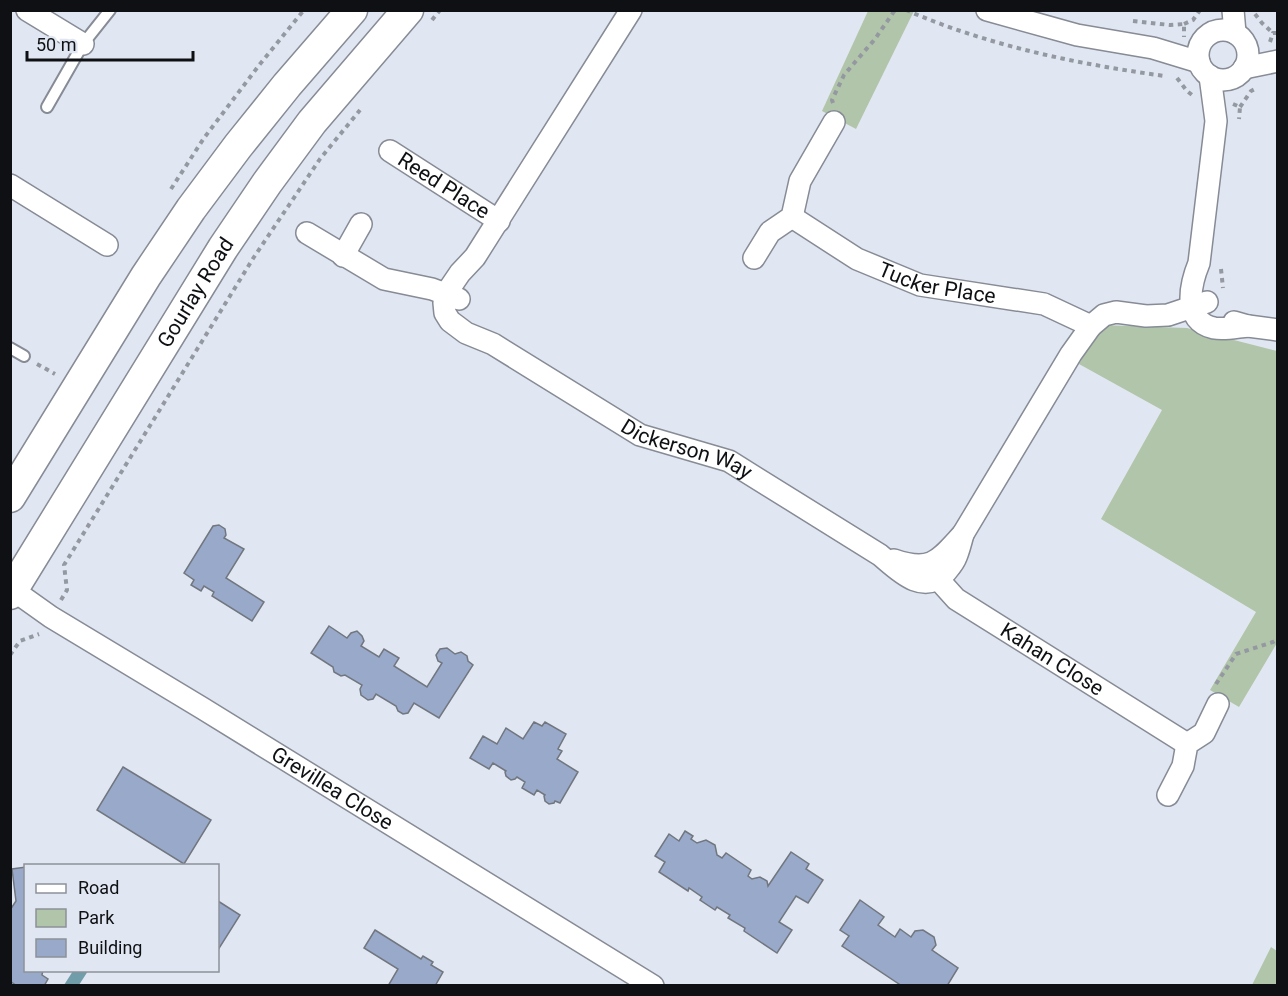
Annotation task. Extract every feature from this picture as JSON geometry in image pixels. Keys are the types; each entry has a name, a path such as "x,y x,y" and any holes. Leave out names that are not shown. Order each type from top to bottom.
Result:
{"main road":[{"path":"10,496 146,276 191,209 287,85 352,10"},
{"name":"Gourlay Road","path":"11,591 217,258 267,183 312,122 416,20"}],"street":[{"path":"27,10 83,44"},
{"path":"307,233 384,279 432,289 452,297 631,10"},
{"path":"987,10 1077,35 1153,48 1206,53"},
{"path":"1216,121 1206,53 1222,10"},
{"path":"1199,304 1199,263 1216,121 1241,56 1233,10"},
{"path":"1206,53 1220,30 1228,30 1241,56"},
{"path":"1206,53 1224,80 1230,79 1241,56"},
{"path":"1241,56 1278,59"},
{"path":"754,258 770,232 792,217 800,181 834,122"},
{"name":"Reed Place","path":"390,151 499,221"},
{"path":"10,185 107,245"},
{"name":"Tucker Place","path":"792,217 857,259 920,285 1044,304 1091,326"},
{"path":"344,256 361,224"},
{"name":"Dickerson Way","path":"452,297 468,320 494,344 640,435 729,461 880,555 936,571"},
{"path":"936,571 944,554 963,534 1071,354 1091,326 1104,315 1116,312 1146,316 1168,315 1199,304 1225,319 1248,326 1278,330"},
{"name":"Kahan Close","path":"936,571 956,599 1187,744"},
{"name":"Grevillea Close","path":"11,591 653,986"},
{"path":"1168,795 1183,765 1187,744 1204,733 1218,704"}],"lane":[{"path":"47,107 83,44 110,10"},
{"path":"10,348 24,356"}],"path":[{"path":"416,20 440,10"},
{"path":"834,122 832,99 844,75 875,39 895,10"},
{"path":"1184,24 1193,20 1200,10"},
{"path":"1253,10 1273,33"},
{"path":"10,655 20,641 42,633 67,590 64,565 254,257 320,159 365,103"}],"green space":[{"path":"868,11 914,11 856,129 822,111"},
{"path":"1101,325 1187,328 1277,351 1277,643 1239,707 1210,690 1256,612 1101,519 1162,410 1079,364"},
{"path":"1271,947 1277,951 1277,985 1252,985"}],"water":[{"path":"72,972 87,972 79,985 64,985"}],"building":[{"path":"219,525 225,529 224,538 244,549 226,578 264,602 252,621 212,596 214,592 204,586 201,591 191,585 194,580 184,573 213,526"},
{"path":"329,626 347,638 351,633 357,631 364,641 361,646 379,657 384,649 399,658 394,666 427,687 442,663 438,661 436,655 440,649 447,648 455,654 461,652 473,665 439,718 414,703 408,713 403,714 396,706 376,694 373,699 368,700 361,695 362,685 345,675 341,676 334,672 333,667 311,653"},
{"path":"534,722 542,726 545,722 566,734 558,749 562,751 557,759 578,772 560,803 555,801 549,804 545,801 545,795 537,790 534,795 522,788 525,782 517,777 511,780 506,776 506,771 493,763 489,769 470,758 483,736 497,744 506,728 523,739"},
{"path":"123,767 211,820 184,864 97,810"},
{"path":"685,831 693,836 691,839 697,843 706,840 715,845 717,855 722,858 726,853 751,870 748,876 752,879 760,877 767,881 768,886 791,852 809,864 806,869 823,880 808,903 796,896 779,922 792,930 777,953 744,931 745,928 728,918 730,915 717,907 715,910 700,900 702,897 689,888 688,891 659,872 665,862 655,856 669,834 679,841"},
{"path":"24,867 24,972 43,972 42,975 48,979 44,986 17,986 10,981 10,910 16,901 12,869"},
{"path":"860,900 884,917 878,925 895,937 900,929 911,937 915,931 923,930 934,937 936,945 932,950 958,968 947,986 902,986 842,946 849,936 840,930"},
{"path":"219,902 240,915 219,948"},
{"path":"375,930 421,959 423,956 433,962 431,965 443,972 435,986 388,986 398,969 364,948"}]}
